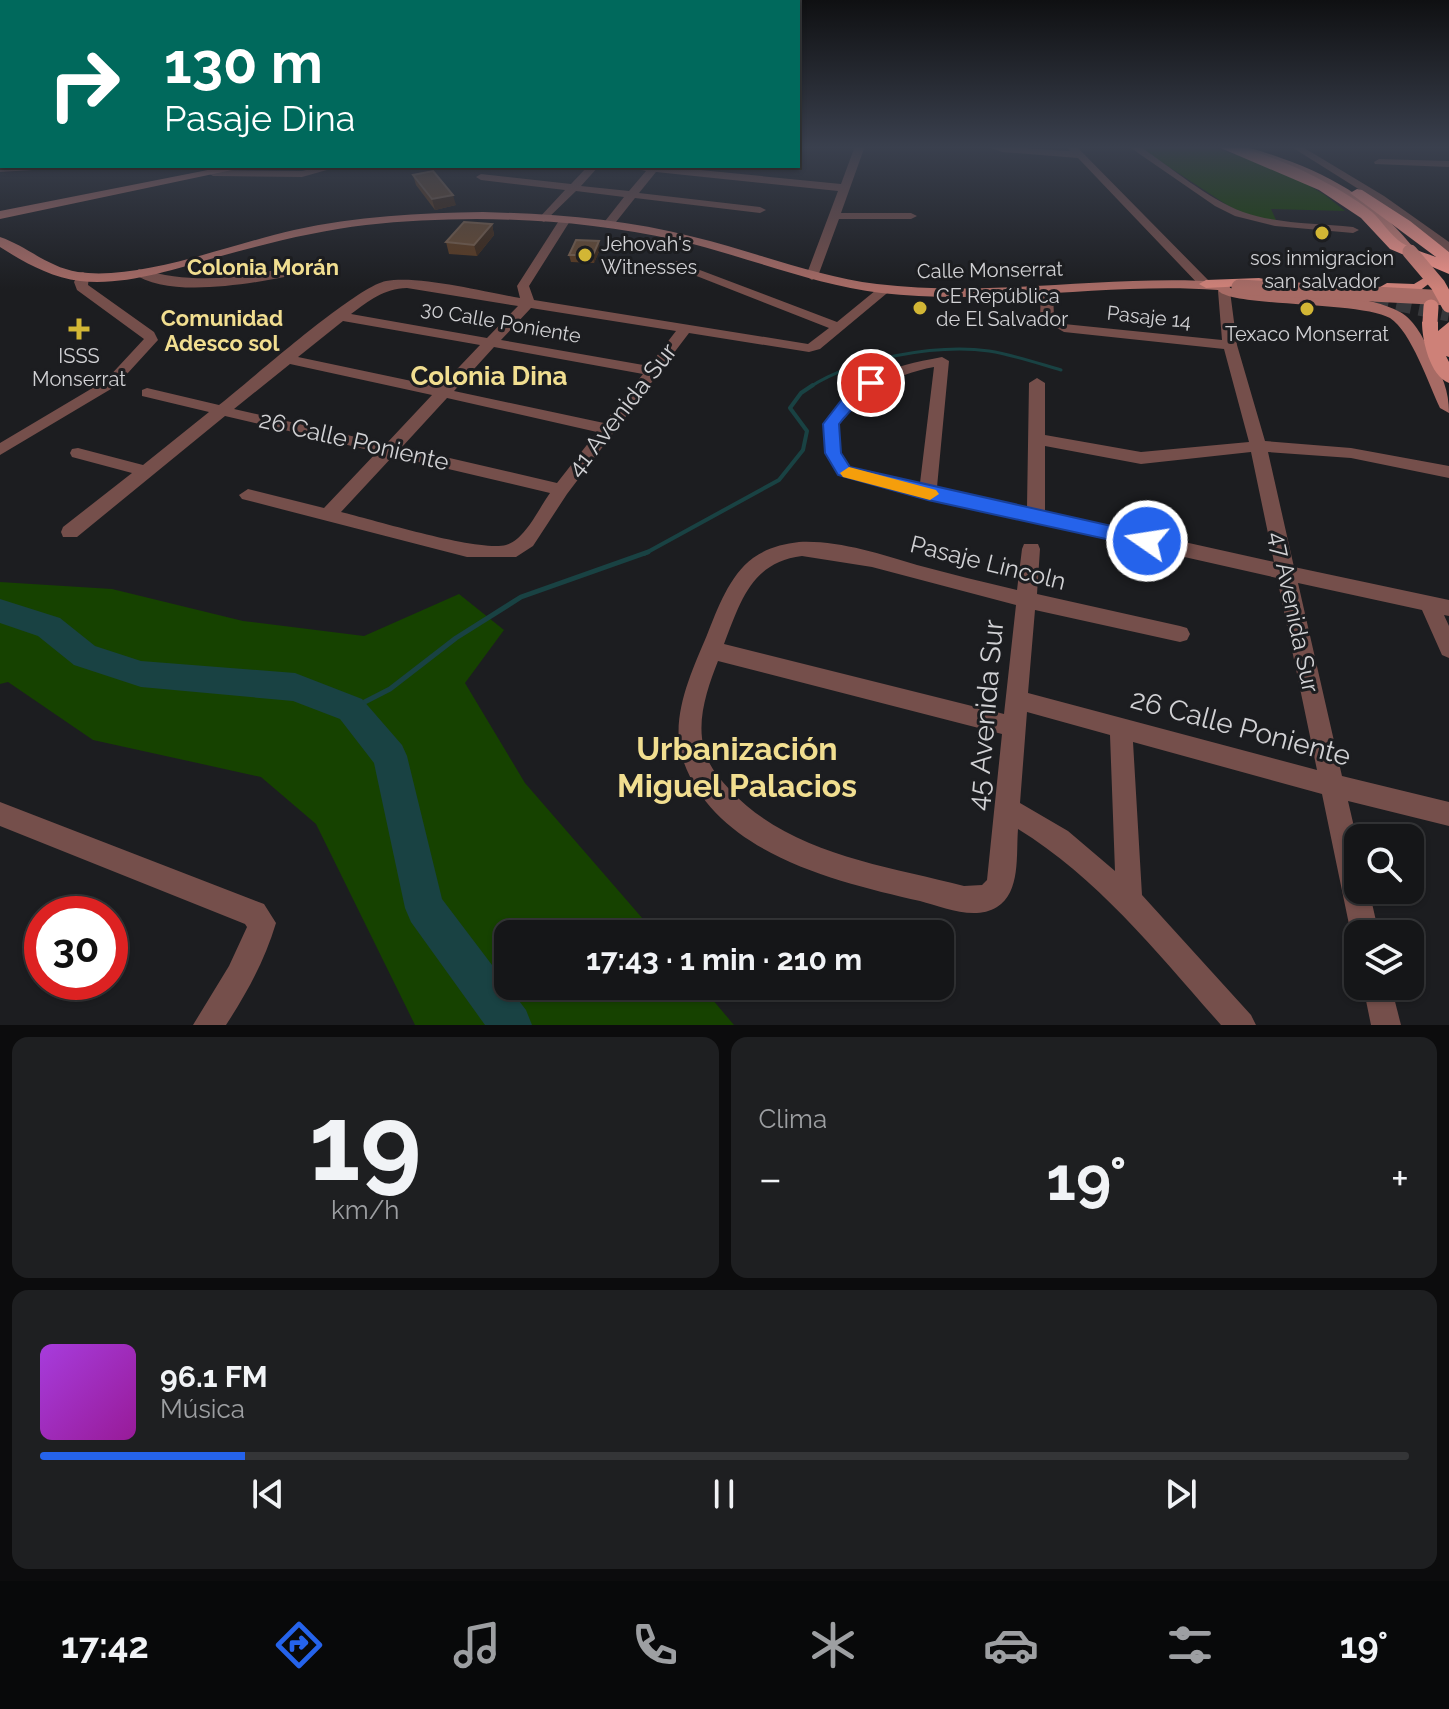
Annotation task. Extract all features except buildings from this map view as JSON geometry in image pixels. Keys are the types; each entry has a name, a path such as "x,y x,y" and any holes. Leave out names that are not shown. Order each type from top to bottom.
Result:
{"highway":[{"path":"1333,194 1366,215 1403,249 1449,269"},
{"path":"1358,194 1395,216 1449,260"}],"main road":[{"path":"1349,194 1376,213 1424,282 1430,314 1430,341 1449,378"},
{"path":"1403,249 1438,285 1449,305"},
{"path":"1223,287 1256,282 1412,289 1424,282"},
{"path":"1449,327 1443,335 1449,352"}],"street":[{"path":"0,215 107,194"},
{"path":"544,219 568,194"},
{"path":"621,194 760,210"},
{"path":"812,276 842,194"},
{"path":"1121,194 1223,287 1269,298 1354,303 1395,315 1411,330 1449,408"},
{"path":"1204,194 1245,216 1285,224 1353,230"},
{"path":"1373,194 1449,248"},
{"path":"608,225 631,195"},
{"name":"Calle Monserrat","path":"0,241 32,261 60,272 83,276 139,273 301,233 365,222 472,215 608,225 703,243 812,276 886,289 969,294 1092,286 1169,286 1449,298"},
{"path":"834,216 911,216"},
{"path":"528,303 523,286 564,221"},
{"path":"672,264 839,327"},
{"path":"139,273 168,283 210,284 319,266"},
{"path":"0,450 111,383 151,340 149,335 85,290 80,282 83,276"},
{"path":"70,532 340,316 387,285 407,284 809,348 886,289"},
{"name":"Calle Monserrat","path":"1223,287 1274,293"},
{"name":"47 Avenida Sur","path":"1223,287 1230,345 1258,446 1362,920"},
{"path":"1047,291 1047,318"},
{"path":"248,495 328,515 528,303"},
{"name":"30 Calle Poniente","path":"340,316 653,371"},
{"name":"Pasaje 14","path":"1064,328 1230,345"},
{"name":"41 Avenida Sur","path":"328,515 467,550 509,552 526,541 561,490 684,330"},
{"path":"289,359 607,429"},
{"path":"928,493 942,361 890,371 853,396 831,424 833,453 844,471 928,493 1036,515 1286,575 1439,606 1449,649"},
{"path":"1036,515 1037,383"},
{"name":"26 Calle Poniente","path":"147,393 561,490"},
{"path":"1035,439 1141,458 1258,446 1351,453 1449,472"},
{"path":"78,453 146,471"},
{"name":"45 Avenida Sur","path":"711,650 690,726 692,752 704,778 722,802 745,824 785,848 964,899 987,898 1000,887 1031,549"},
{"name":"Pasaje Lincoln","path":"711,650 739,584 753,569 783,551 829,552 1180,634"},
{"path":"711,650 1015,727"},
{"name":"26 Calle Poniente","path":"1017,700 1449,814"},
{"path":"1121,729 1129,901"},
{"path":"1007,809 1059,840 1129,901 1241,1025"},
{"path":"0,814 254,914 262,923 233,988 208,1025"},
{"path":"1380,1000 1386,1025"}],"green space":[{"path":"1210,194 1323,194 1345,211 1271,209 1277,222 1242,213"},
{"path":"0,582 112,589 243,621 364,636 459,594 504,630 465,683 525,783 644,920 494,920 494,1000 713,1000 734,1025 415,1025 316,824 261,777 93,740 8,682 0,684"}],"waterway":[{"path":"810,387 849,368 873,361 946,350 989,351 1061,370"},
{"path":"647,552 779,480 803,450 807,431 790,408 810,387"},
{"path":"351,709 390,689 456,638 521,597 647,552"},
{"path":"0,611 49,627 85,656 141,674 295,687 351,709 390,756 425,908 511,1025"}],"tunnel":[{"path":"1374,299 1449,314"}],"slow traffic":[{"path":"849,473 930,494"}],"place":[{"name":"sos inmigracion san salvador","path":"1322,233"},
{"name":"Jehovah's Witnesses","path":"585,255"},
{"name":"CE República de El Salvador","path":"920,308"},
{"name":"Texaco Monserrat","path":"1307,309"},
{"name":"ISSS Monserrat","path":"79,329"}],"district":[{"name":"Colonia Morán","path":"263,267"},
{"name":"Comunidad Adesco sol","path":"222,330"},
{"name":"Colonia Dina","path":"489,376"},
{"name":"Urbanización Miguel Palacios","path":"737,768"}],"route":[{"path":"871,383 853,396 831,424 833,453 844,471 928,493 1147,541"}]}
